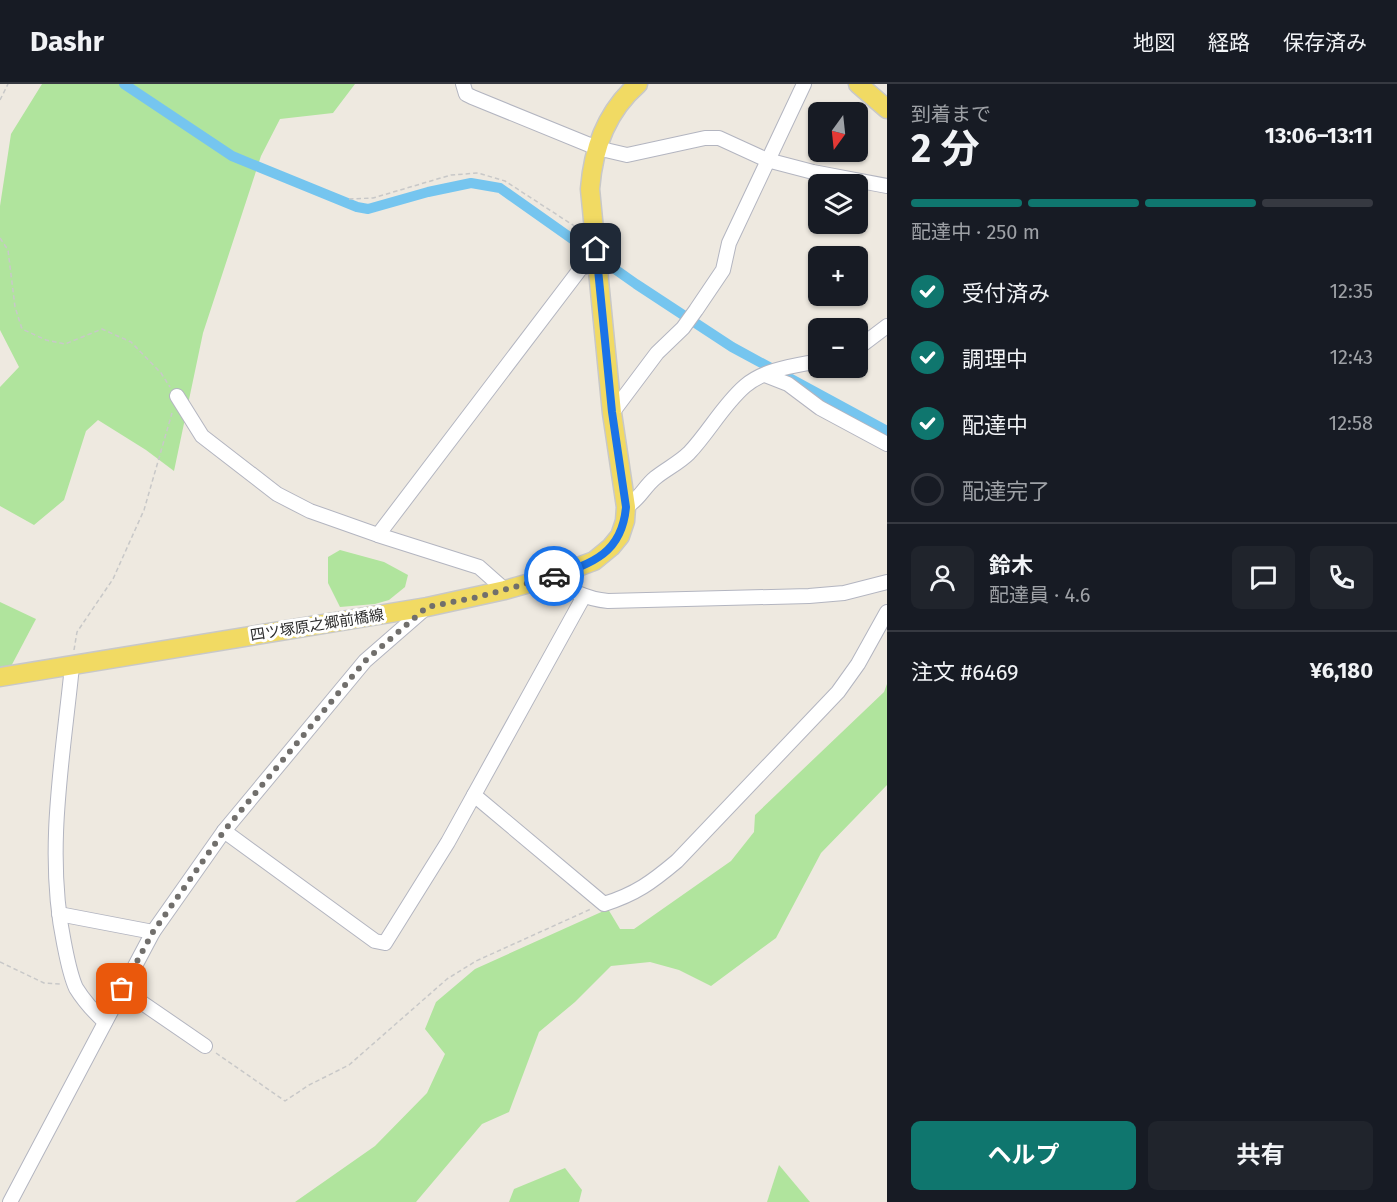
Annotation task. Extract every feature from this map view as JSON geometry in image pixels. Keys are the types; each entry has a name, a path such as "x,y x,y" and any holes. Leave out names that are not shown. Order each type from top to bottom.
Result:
{"main road":[{"name":"四ツ塚原之郷前橋線","path":"0,677 427,607 505,590 551,577 594,561 611,547 620,536 625,521 626,507 612,412 590,189 597,148 610,119 621,102 638,84"},
{"path":"858,84 887,108"}],"street":[{"path":"463,84 466,94 472,97 597,148 627,155 705,138 720,138 767,160 887,186"},
{"path":"612,412 657,353 683,328 723,270 729,243 804,84"},
{"path":"378,535 581,268 596,253"},
{"path":"868,340 887,326"},
{"path":"626,507 633,503 653,480 688,454 725,407 746,385 786,367 808,364"},
{"path":"765,375 788,384 820,408 887,444"},
{"path":"177,396 202,436 276,494 310,511 479,567 505,590"},
{"path":"551,577 567,589 584,596 608,601 809,596 844,593 887,582"},
{"path":"224,831 375,940 386,942 448,842 584,596"},
{"path":"10,1202 153,932 224,831 365,661 427,607"},
{"path":"474,795 604,904 628,896 652,882 677,861 838,692 858,664 887,612"},
{"path":"72,666 57,810 55,871 59,914 73,980 90,1008 105,1022"},
{"path":"59,914 153,932"},
{"path":"122,989 205,1046"}],"path":[{"path":"0,100 8,84"},
{"path":"349,199 373,198 451,175 478,173 505,181 596,253"},
{"path":"0,238 8,250 15,307 22,329 46,340 65,344 102,329 130,342 161,373 177,396 144,510 113,579 77,632 72,666"},
{"path":"205,1046 285,1101 349,1065 447,979 476,961 604,904"},
{"path":"0,962 44,983 57,985 73,980"}],"green space":[{"path":"42,84 355,84 333,113 280,119 261,156 203,333 174,471 146,450 98,420 86,431 64,500 34,525 0,506 0,387 19,367 0,330 0,206 11,134"},
{"path":"340,550 384,562 408,575 405,587 389,600 375,604 340,607 328,583 328,557"},
{"path":"0,602 36,619 7,674 0,682"},
{"path":"887,684 887,785 821,853 776,938 711,986 679,970 650,962 611,966 575,1002 539,1032 509,1112 482,1124 416,1202 295,1202 375,1146 427,1093 445,1054 425,1029 436,1002 475,969 608,909 620,929 634,929 731,861 754,832 755,815 884,692"},
{"path":"779,1165 810,1202 767,1202"},
{"path":"565,1168 582,1190 579,1202 509,1202 514,1189"}],"waterway":[{"path":"124,84 232,156 357,207 368,209 471,183 500,188 636,284 732,347 887,431"}],"way so far":[{"path":"122,989 153,932 224,831 365,661 427,607 478,597 554,576"}],"route":[{"path":"554,576 594,561 620,536 625,521 626,507 612,412 596,249"}]}
